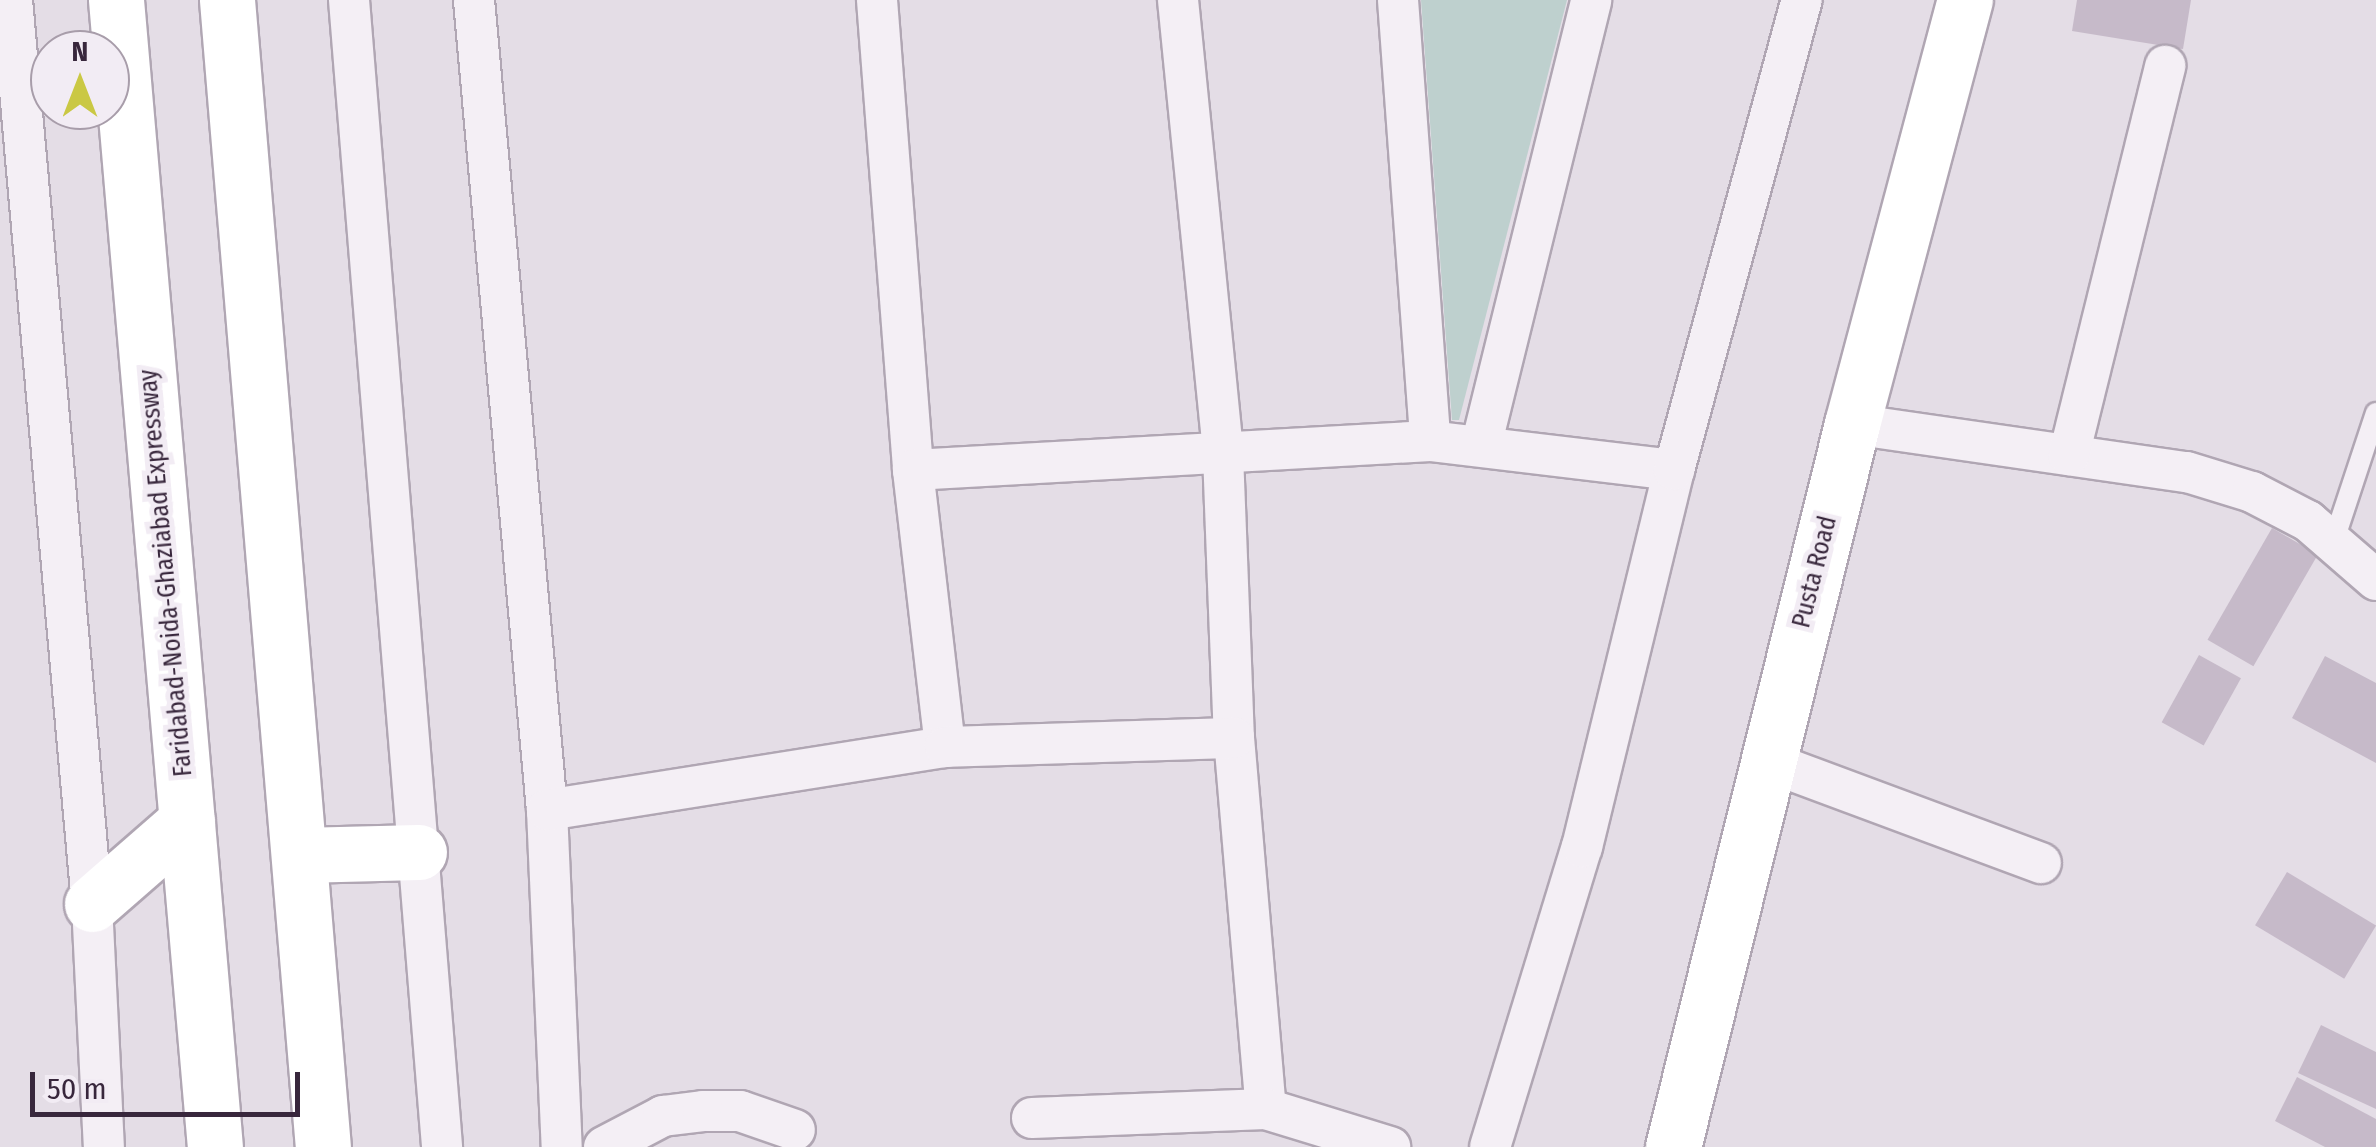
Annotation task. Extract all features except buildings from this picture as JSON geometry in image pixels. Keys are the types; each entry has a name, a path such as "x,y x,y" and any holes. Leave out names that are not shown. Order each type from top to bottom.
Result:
{"main road":[{"name":"Faridabad-Noida-Ghaziabad Expressway","path":"116,0 215,1147"},
{"path":"227,0 323,1147"},
{"name":"Pusta Road","path":"1674,1147 1852,424 1966,0"},
{"path":"92,904 187,821"},
{"path":"300,855 419,852"}],"street":[{"path":"12,0 92,904 104,1147"},
{"path":"349,0 442,1147"},
{"path":"474,0 547,810 562,1147"},
{"path":"878,0 913,470 944,747"},
{"path":"1178,0 1222,454 1234,738 1266,1109"},
{"path":"1398,0 1430,440"},
{"path":"1482,442 1592,0"},
{"path":"1490,1147 1582,847 1674,470 1802,0"},
{"path":"2069,456 2165,66"},
{"path":"1852,424 2187,472 2252,492 2308,521 2376,580"},
{"path":"913,470 1430,440 1482,442 1674,470"},
{"path":"547,810 944,747 1234,738"},
{"path":"1769,762 2042,863"},
{"path":"1032,1118 1266,1109 1390,1147"},
{"path":"604,1147 664,1116 703,1111 740,1111 795,1130"}],"lane":[{"path":"2333,542 2376,413"}],"shaded area":[{"path":"1421,0 1567,0 1459,420 1452,420"}]}
